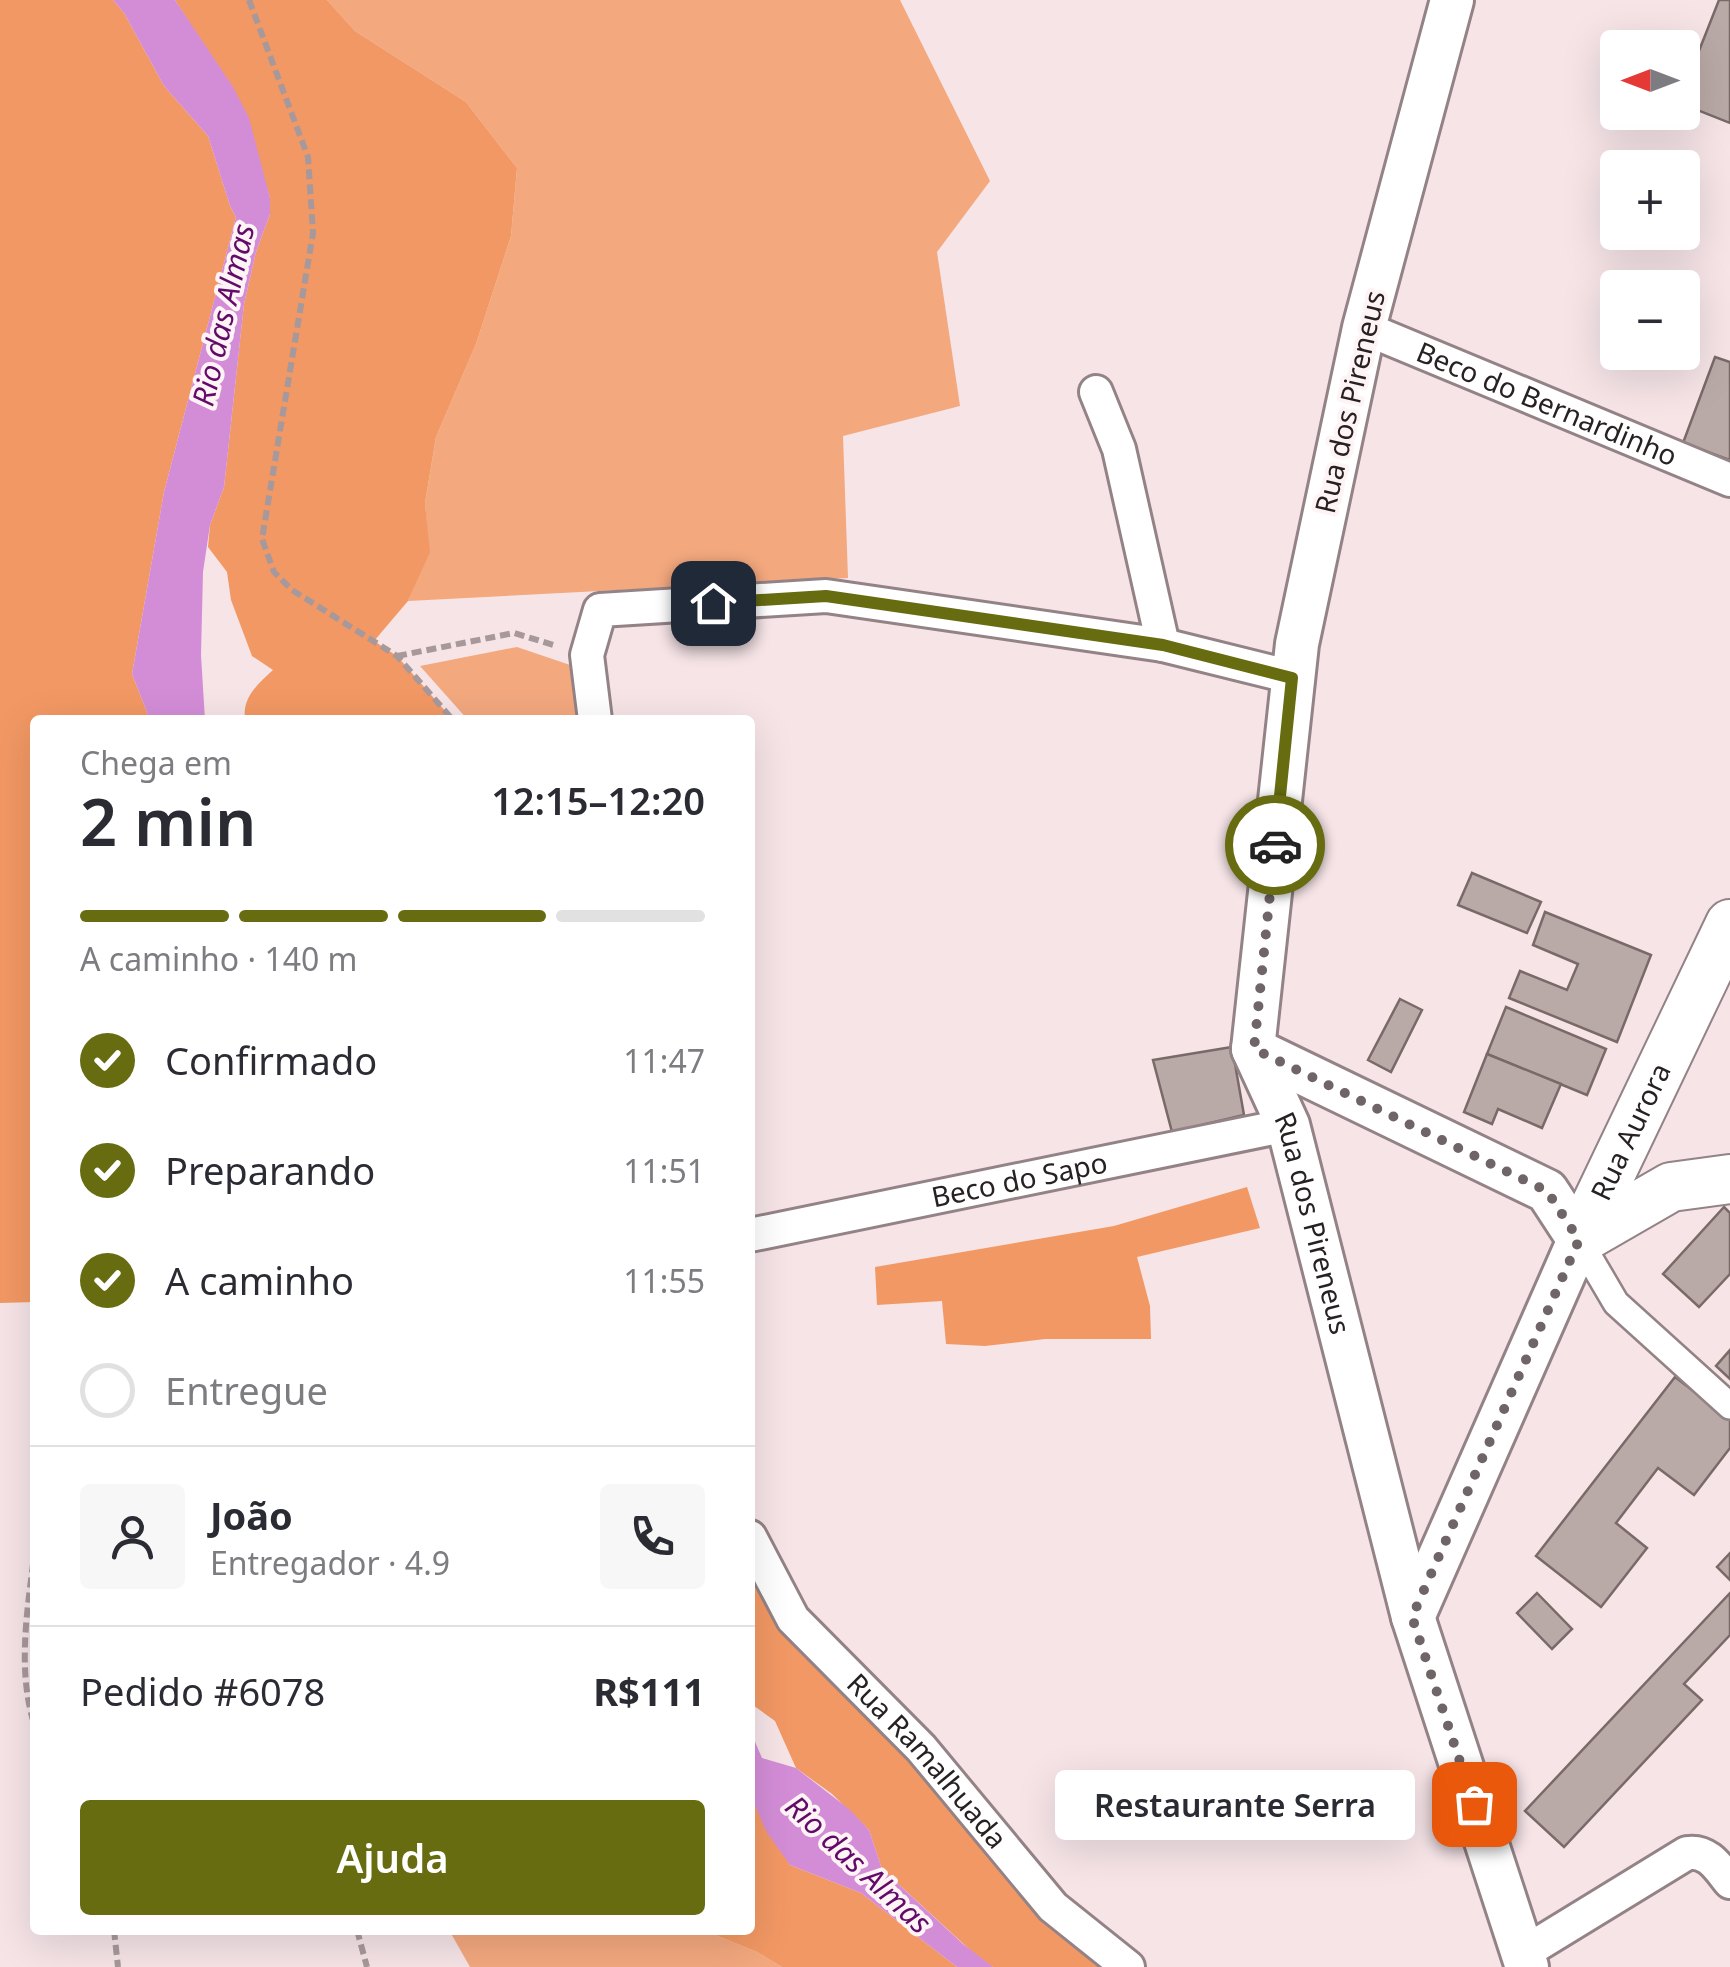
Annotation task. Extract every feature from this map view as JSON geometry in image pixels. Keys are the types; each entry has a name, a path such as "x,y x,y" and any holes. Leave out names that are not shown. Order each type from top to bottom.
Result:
{"main road":[{"name":"Rua Aurora","path":"1579,1240 1730,924"},
{"path":"1649,1099 1640,1148 1651,1170 1671,1186"},
{"path":"1579,1240 1671,1186 1730,1179"}],"street":[{"name":"Rua dos Pireneus","path":"1452,0 1364,328 1297,644 1254,1049 1288,1125 1412,1617 1525,1960"},
{"name":"Beco do Bernardinho","path":"1364,328 1730,480"},
{"path":"1096,392 1119,448 1163,645"},
{"path":"594,715 588,655 600,610 826,596 1163,645 1292,678"},
{"path":"1254,1049 1547,1191 1616,1303 1730,1406"},
{"name":"Beco do Sapo","path":"755,1235 1288,1125"},
{"name":"Rua Aurora","path":"1412,1617 1579,1240"},
{"name":"Rua Ramalhuada","path":"755,1547 793,1619 921,1748 1053,1908 1128,1967"},
{"path":"1525,1960 1687,1853 1711,1858 1730,1882"}],"path":[{"path":"249,0 308,156 312,233 262,540 274,572 292,590 396,656 449,715"},
{"path":"396,656 514,633 588,655"},
{"path":"30,1590 26,1624 26,1698 30,1711"},
{"path":"115,1935 118,1967"},
{"path":"358,1935 367,1967"}],"shaded area":[{"path":"0,0 113,0 164,86 208,136 236,217 164,492 132,674 148,715 30,715 30,1302 0,1303"},
{"path":"175,0 327,0 355,31 466,102 517,168 511,236 476,344 436,437 425,503 430,552 408,601 374,641 397,656 449,715 245,715 248,698 273,670 252,656 231,600 227,572 208,547 210,525 224,487 244,304 270,214 270,198 242,106"},
{"path":"327,0 900,0 990,181 937,252 960,406 843,436 848,578 408,601 429,552 425,503 436,437 476,344 511,236 517,168 466,102 355,31"},
{"path":"517,647 576,667 580,715 464,715 420,666"},
{"path":"1247,1187 1260,1228 1137,1257 1150,1306 1151,1339 946,1344 942,1301 877,1305 875,1267 1114,1226"},
{"path":"755,1547 793,1619 1128,1967 993,1967 982,1961 882,1869 869,1830 832,1794 796,1768 775,1721 755,1707"},
{"path":"755,1802 790,1865 861,1893 957,1967 782,1967 715,1935 755,1935"},
{"path":"452,1935 715,1935 782,1967 470,1967"}],"water":[{"name":"Rio das Almas","path":"113,0 175,0 249,118 270,198 270,214 244,304 224,487 210,525 203,572 205,715 148,715 132,674 164,492 236,217 208,136 164,86"},
{"name":"Rio das Almas","path":"755,1742 762,1758 796,1768 849,1809 869,1830 882,1869 993,1967 957,1967 861,1893 790,1865 766,1831 755,1805"}],"building":[{"path":"1719,0 1730,0 1730,123 1700,111 1700,48"},
{"path":"1715,357 1730,362 1730,460 1683,443"},
{"path":"1472,873 1541,902 1527,933 1458,905"},
{"path":"1545,912 1651,955 1617,1042 1509,998 1520,971 1567,990 1578,964 1533,945"},
{"path":"1400,999 1422,1010 1391,1072 1368,1060"},
{"path":"1506,1007 1606,1049 1587,1095 1487,1054"},
{"path":"1232,1047 1244,1115 1172,1132 1153,1060"},
{"path":"1487,1054 1561,1084 1542,1128 1498,1109 1492,1124 1464,1112"},
{"path":"1724,1207 1730,1213 1730,1274 1699,1307 1663,1274"},
{"path":"1730,1350 1730,1379 1716,1366"},
{"path":"1675,1377 1730,1419 1730,1448 1694,1495 1658,1468 1616,1523 1647,1548 1601,1607 1536,1556"},
{"path":"1730,1553 1730,1580 1717,1567"},
{"path":"1537,1593 1572,1629 1552,1649 1517,1613"},
{"path":"1730,1593 1730,1635 1684,1684 1702,1700 1564,1847 1525,1811"}],"way so far":[{"path":"1275,845 1254,1049 1547,1191 1579,1240 1412,1617 1474,1804"}],"place":[{"name":"Restaurante Serra","path":"1474,1804"}],"route":[{"path":"713,603 826,596 1163,645 1292,678 1275,845"}]}
